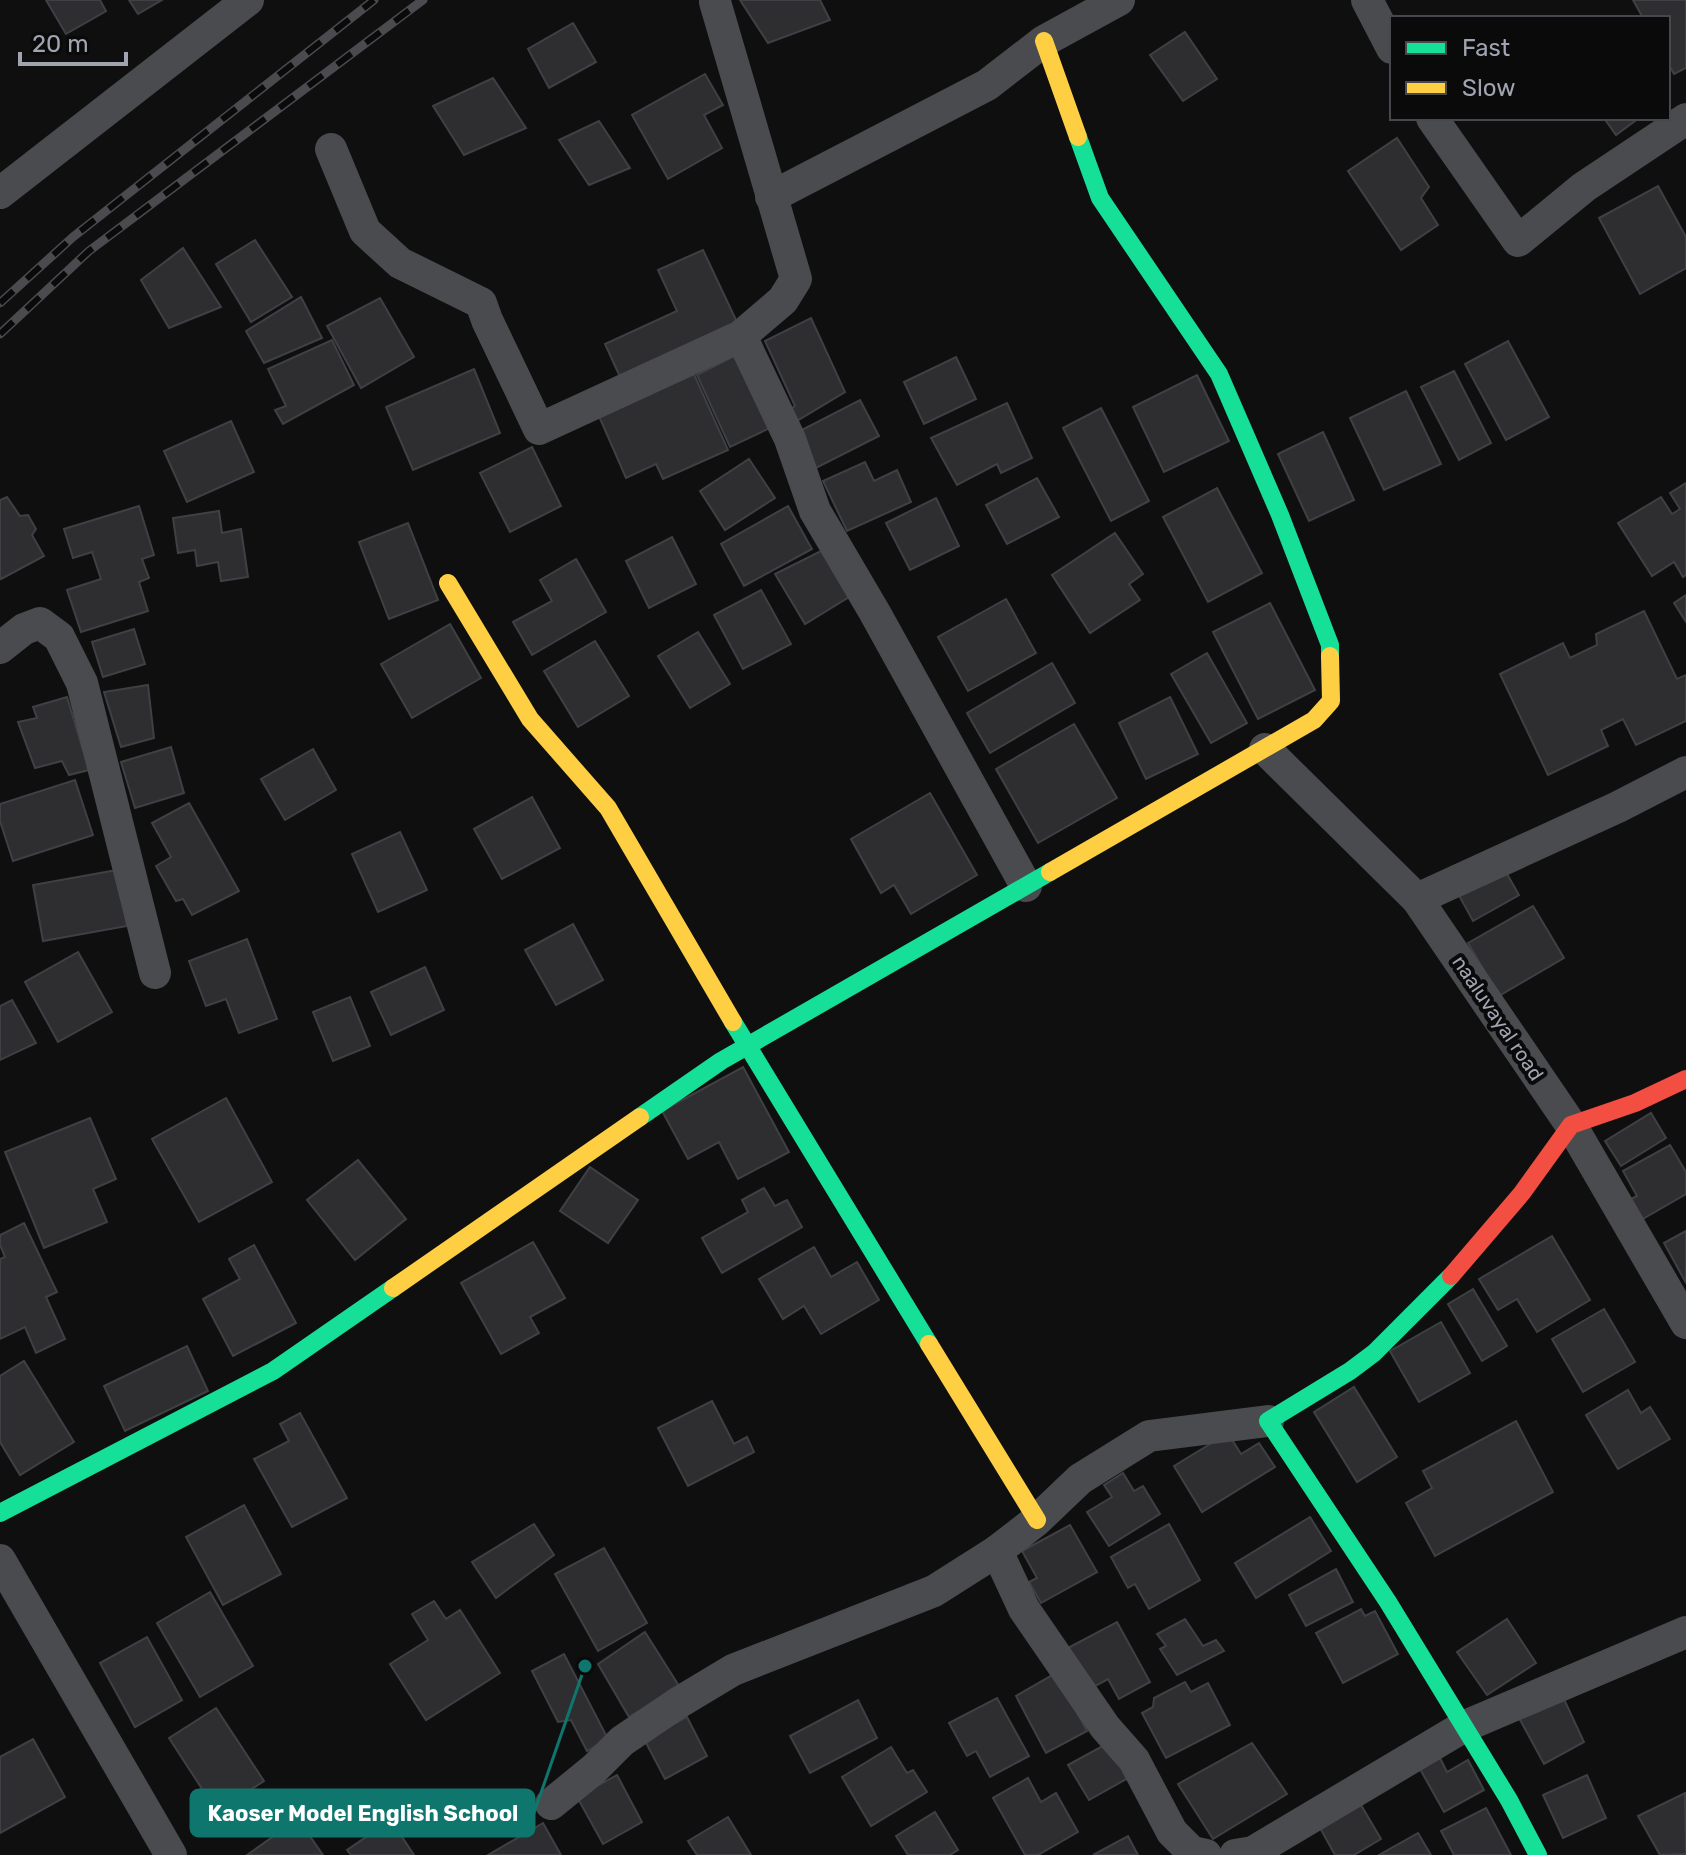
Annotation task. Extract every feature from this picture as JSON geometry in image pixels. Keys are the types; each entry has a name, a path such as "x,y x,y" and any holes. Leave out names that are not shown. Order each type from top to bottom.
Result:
{"street":[{"path":"0,193 248,0"},
{"path":"771,197 987,85 1044,41 1119,0"},
{"path":"1367,0 1390,44"},
{"path":"331,149 365,231 400,263 481,303 539,429 741,336 783,300 796,279 715,2"},
{"path":"0,1513 273,1371 721,1061 1265,749 1314,720 1331,701 1330,645 1280,515 1219,374 1100,198 1044,41"},
{"path":"1433,120 1518,241 1584,187 1686,119"},
{"path":"741,336 790,439 815,511 1026,886"},
{"path":"448,583 530,719 608,808 747,1046 1037,1520"},
{"path":"0,648 24,629 40,623 59,637 82,683 155,973"},
{"name":"naaluvayal road","path":"1265,749 1417,899 1571,1125 1686,1323"},
{"path":"1417,899 1618,807 1686,772"},
{"path":"551,1804 622,1741 678,1703 733,1670 934,1591 997,1551 1037,1520 1080,1479 1149,1436 1268,1421 1350,1371 1374,1353 1447,1280 1513,1204 1571,1125 1635,1103 1686,1079"},
{"path":"1268,1421 1380,1589 1509,1800 1538,1855"},
{"path":"997,1551 1024,1609 1105,1727 1134,1760 1172,1832 1192,1852 1206,1855"},
{"path":"0,1560 171,1855"},
{"path":"1235,1855 1253,1852 1463,1727 1686,1632"}],"building":[{"path":"46,0 100,0 106,11 66,34"},
{"path":"129,0 162,0 138,14"},
{"path":"740,0 820,0 830,20 768,43"},
{"path":"1633,0 1686,0 1686,68 1674,74 1670,67 1670,16 1642,16"},
{"path":"573,23 596,62 549,88 528,49"},
{"path":"1185,32 1217,79 1183,101 1150,55"},
{"path":"705,74 723,105 704,115 722,148 668,179 632,115"},
{"path":"493,78 526,128 464,155 433,106"},
{"path":"1605,120 1636,120 1616,135"},
{"path":"599,121 630,168 589,185 559,140"},
{"path":"1397,138 1429,187 1421,198 1438,225 1401,250 1348,171"},
{"path":"1658,186 1686,237 1686,268 1640,294 1599,218"},
{"path":"255,240 292,297 251,322 216,264"},
{"path":"183,248 221,307 169,328 141,280"},
{"path":"703,250 737,322 620,377 605,344 677,311 658,270"},
{"path":"301,297 322,338 264,363 246,331"},
{"path":"380,298 414,357 361,388 327,326"},
{"path":"811,318 845,392 790,425 785,413 795,406 765,341"},
{"path":"332,340 354,385 283,424 275,410 286,406 268,369"},
{"path":"1508,341 1549,417 1506,440 1465,364"},
{"path":"742,352 772,427 730,447 697,375"},
{"path":"956,357 976,399 924,424 904,382"},
{"path":"474,369 500,433 413,470 386,407"},
{"path":"1454,371 1491,443 1459,460 1421,387"},
{"path":"693,372 728,450 663,479 656,464 626,478 598,414"},
{"path":"1197,375 1229,441 1164,472 1133,407"},
{"path":"1406,391 1441,464 1384,490 1350,418"},
{"path":"860,400 879,436 814,469 796,433"},
{"path":"1007,403 1032,458 1001,473 997,464 957,485 931,438"},
{"path":"1101,408 1149,501 1111,521 1063,428"},
{"path":"231,421 254,472 187,502 164,451"},
{"path":"1323,432 1354,500 1309,521 1278,454"},
{"path":"532,447 561,506 510,532 480,473"},
{"path":"749,459 775,498 725,530 700,491"},
{"path":"865,462 874,481 897,470 911,502 847,531 823,481"},
{"path":"1037,478 1059,517 1007,544 986,505"},
{"path":"1686,483 1686,575 1683,577 1674,562 1652,576 1618,523 1661,497 1672,514 1680,509 1670,493"},
{"path":"1217,488 1262,573 1208,602 1163,517"},
{"path":"7,497 20,516 28,515 36,529 32,535 44,556 1,579 0,500"},
{"path":"936,498 959,546 910,570 886,523"},
{"path":"139,506 154,555 142,559 149,578 139,582 148,611 81,632 67,590 101,579 92,552 73,558 64,529"},
{"path":"788,506 812,549 744,586 721,544"},
{"path":"219,511 222,533 241,529 248,577 221,581 218,562 197,566 195,550 178,553 173,518"},
{"path":"408,523 438,600 389,619 359,542"},
{"path":"1115,533 1143,574 1129,584 1140,600 1090,633 1052,575"},
{"path":"672,537 696,584 649,608 626,561"},
{"path":"831,546 859,591 805,624 775,574"},
{"path":"576,559 606,612 532,655 513,622 552,601 540,580"},
{"path":"761,590 791,644 743,669 714,615"},
{"path":"1686,595 1686,622 1674,603"},
{"path":"1006,599 1036,653 968,691 938,637"},
{"path":"1270,603 1315,690 1258,719 1213,632"},
{"path":"1644,611 1677,679 1686,675 1686,721 1636,745 1623,719 1601,730 1608,746 1548,775 1500,674 1563,643 1570,658 1597,645 1596,634"},
{"path":"450,624 481,678 412,718 381,664"},
{"path":"134,629 145,664 103,677 92,642"},
{"path":"698,632 730,684 690,708 658,656"},
{"path":"595,641 629,696 578,727 544,671"},
{"path":"1207,653 1247,723 1211,743 1171,674"},
{"path":"1052,663 1075,703 990,753 967,713"},
{"path":"148,685 154,738 121,747 104,692"},
{"path":"67,697 89,770 69,775 62,761 35,768 18,722 37,718 33,707"},
{"path":"1170,697 1198,754 1146,779 1119,723"},
{"path":"1074,724 1117,798 1038,843 996,769"},
{"path":"171,747 184,793 135,808 121,762"},
{"path":"313,749 336,790 285,820 261,779"},
{"path":"75,780 93,835 13,861 0,821 0,804"},
{"path":"930,793 977,875 911,914 894,885 881,893 851,839"},
{"path":"532,797 560,848 502,879 474,829"},
{"path":"189,803 239,891 192,915 183,899 176,901 156,866 171,857 152,823"},
{"path":"400,832 427,890 378,912 352,854"},
{"path":"1502,865 1519,895 1473,921 1456,890"},
{"path":"117,870 127,926 43,941 33,885"},
{"path":"1533,906 1564,958 1499,996 1468,943"},
{"path":"573,924 603,980 556,1005 525,950"},
{"path":"247,939 277,1019 239,1033 226,999 206,1006 189,961"},
{"path":"78,952 112,1012 58,1042 25,982"},
{"path":"425,967 444,1010 391,1035 371,992"},
{"path":"350,997 370,1046 333,1061 313,1012"},
{"path":"12,1000 36,1043 0,1060 0,1006"},
{"path":"743,1067 789,1152 738,1179 719,1142 688,1159 662,1111"},
{"path":"226,1098 272,1182 199,1222 152,1139"},
{"path":"1651,1113 1666,1138 1621,1166 1605,1141"},
{"path":"90,1118 116,1179 93,1189 107,1222 44,1248 5,1152"},
{"path":"1670,1145 1686,1172 1686,1194 1641,1220 1629,1200 1637,1196 1623,1171"},
{"path":"358,1160 406,1219 355,1260 307,1200"},
{"path":"590,1167 638,1200 608,1243 560,1211"},
{"path":"764,1188 775,1206 787,1200 802,1227 722,1273 702,1238 748,1212 742,1200"},
{"path":"24,1223 57,1292 46,1297 65,1339 36,1353 25,1327 0,1339 0,1259 5,1257 0,1235"},
{"path":"1686,1231 1686,1283 1664,1243"},
{"path":"1552,1236 1590,1300 1537,1332 1517,1299 1498,1310 1479,1279"},
{"path":"533,1242 565,1298 530,1317 539,1333 501,1354 461,1283"},
{"path":"254,1245 296,1323 233,1356 203,1299 240,1279 229,1259"},
{"path":"814,1247 831,1277 857,1262 879,1300 821,1334 804,1306 783,1319 759,1279"},
{"path":"1473,1289 1507,1346 1482,1361 1448,1304"},
{"path":"1604,1309 1635,1362 1583,1392 1552,1339"},
{"path":"1441,1322 1470,1373 1419,1402 1390,1351"},
{"path":"187,1346 208,1391 125,1431 104,1386"},
{"path":"24,1361 74,1442 20,1475 0,1442 0,1376"},
{"path":"1354,1387 1397,1457 1357,1482 1314,1412"},
{"path":"1628,1390 1641,1413 1650,1407 1670,1439 1618,1469 1586,1415"},
{"path":"712,1401 734,1444 747,1437 754,1452 688,1486 658,1428"},
{"path":"300,1413 347,1498 292,1527 254,1459 289,1441 280,1424"},
{"path":"1516,1421 1553,1492 1435,1556 1406,1503 1432,1488 1423,1471"},
{"path":"1228,1433 1241,1454 1259,1443 1275,1467 1202,1512 1174,1466"},
{"path":"1123,1473 1134,1491 1143,1486 1160,1514 1109,1546 1087,1512 1112,1497 1104,1485"},
{"path":"244,1505 281,1574 223,1605 186,1537"},
{"path":"1310,1517 1331,1551 1256,1598 1235,1563"},
{"path":"534,1524 554,1555 496,1598 472,1562"},
{"path":"1169,1524 1200,1580 1149,1609 1135,1584 1128,1588 1111,1557"},
{"path":"1070,1525 1097,1572 1041,1603 1029,1582 1037,1578 1022,1551"},
{"path":"604,1548 647,1623 598,1651 555,1574"},
{"path":"1336,1569 1353,1602 1306,1626 1289,1595"},
{"path":"210,1592 253,1666 200,1697 157,1623"},
{"path":"434,1601 446,1619 460,1610 500,1673 426,1720 390,1664 428,1640 412,1614"},
{"path":"1361,1609 1365,1616 1375,1611 1398,1654 1343,1683 1316,1633"},
{"path":"1185,1619 1203,1646 1216,1640 1224,1651 1177,1675 1160,1649 1166,1646 1157,1634"},
{"path":"1507,1619 1536,1663 1487,1695 1457,1652"},
{"path":"1117,1622 1150,1682 1119,1699 1108,1679 1088,1690 1066,1649"},
{"path":"645,1632 679,1686 629,1717 598,1664"},
{"path":"147,1637 182,1700 135,1727 100,1663"},
{"path":"564,1654 608,1739 587,1751 571,1720 558,1722 532,1671"},
{"path":"1056,1673 1087,1731 1046,1753 1016,1696"},
{"path":"1185,1682 1191,1692 1208,1683 1230,1725 1166,1758 1142,1713 1153,1707 1154,1698"},
{"path":"1562,1695 1584,1742 1544,1764 1519,1718"},
{"path":"997,1698 1029,1756 990,1777 976,1751 967,1756 949,1723"},
{"path":"858,1700 877,1738 810,1773 790,1736"},
{"path":"216,1708 264,1781 217,1812 169,1738"},
{"path":"687,1717 707,1756 665,1779 644,1739"},
{"path":"33,1739 65,1797 0,1833 0,1757"},
{"path":"1108,1743 1128,1778 1089,1800 1068,1765"},
{"path":"1252,1743 1287,1794 1213,1839 1178,1784"},
{"path":"891,1747 907,1773 913,1770 927,1792 871,1826 842,1777"},
{"path":"1440,1758 1447,1772 1468,1760 1484,1790 1444,1812 1420,1769"},
{"path":"617,1775 642,1822 603,1844 577,1797"},
{"path":"1587,1775 1606,1818 1563,1838 1543,1795"},
{"path":"1028,1778 1041,1802 1056,1793 1078,1832 1038,1855 1025,1855 993,1798"},
{"path":"1685,1793 1686,1854 1660,1855 1638,1816"},
{"path":"1361,1805 1381,1839 1354,1855 1335,1855 1320,1828"},
{"path":"1486,1808 1511,1855 1454,1855 1441,1831"},
{"path":"935,1812 958,1850 950,1855 908,1855 896,1836"},
{"path":"728,1817 751,1855 697,1855 688,1841"},
{"path":"298,1819 323,1855 247,1855"},
{"path":"391,1820 414,1855 351,1855 347,1850"},
{"path":"543,1823 561,1855 488,1855"},
{"path":"1418,1833 1431,1855 1379,1855"},
{"path":"1128,1836 1138,1855 1093,1855"}],"railway":[{"path":"0,303 73,237 374,0"},
{"path":"0,334 89,251 423,0"}],"traffic: fast":[{"path":"1078,137 1100,198 1219,374 1280,515 1330,645 1330,656"},
{"path":"640,1117 721,1061 1050,872"},
{"path":"733,1022 929,1344"},
{"path":"1451,1276 1374,1353 1268,1421 1388,1602 1509,1800 1538,1855"},
{"path":"0,1513 273,1371 393,1288"}],"traffic: slow":[{"path":"1044,41 1078,137"},
{"path":"448,583 530,719 608,808 733,1022"},
{"path":"1050,872 1314,720 1331,701 1330,656"},
{"path":"393,1288 640,1117"},
{"path":"929,1344 1037,1520"}],"traffic: jam":[{"path":"1451,1276 1522,1193 1571,1125 1635,1103 1686,1079"}],"place":[{"name":"Kaoser Model English School","path":"585,1666"}]}
